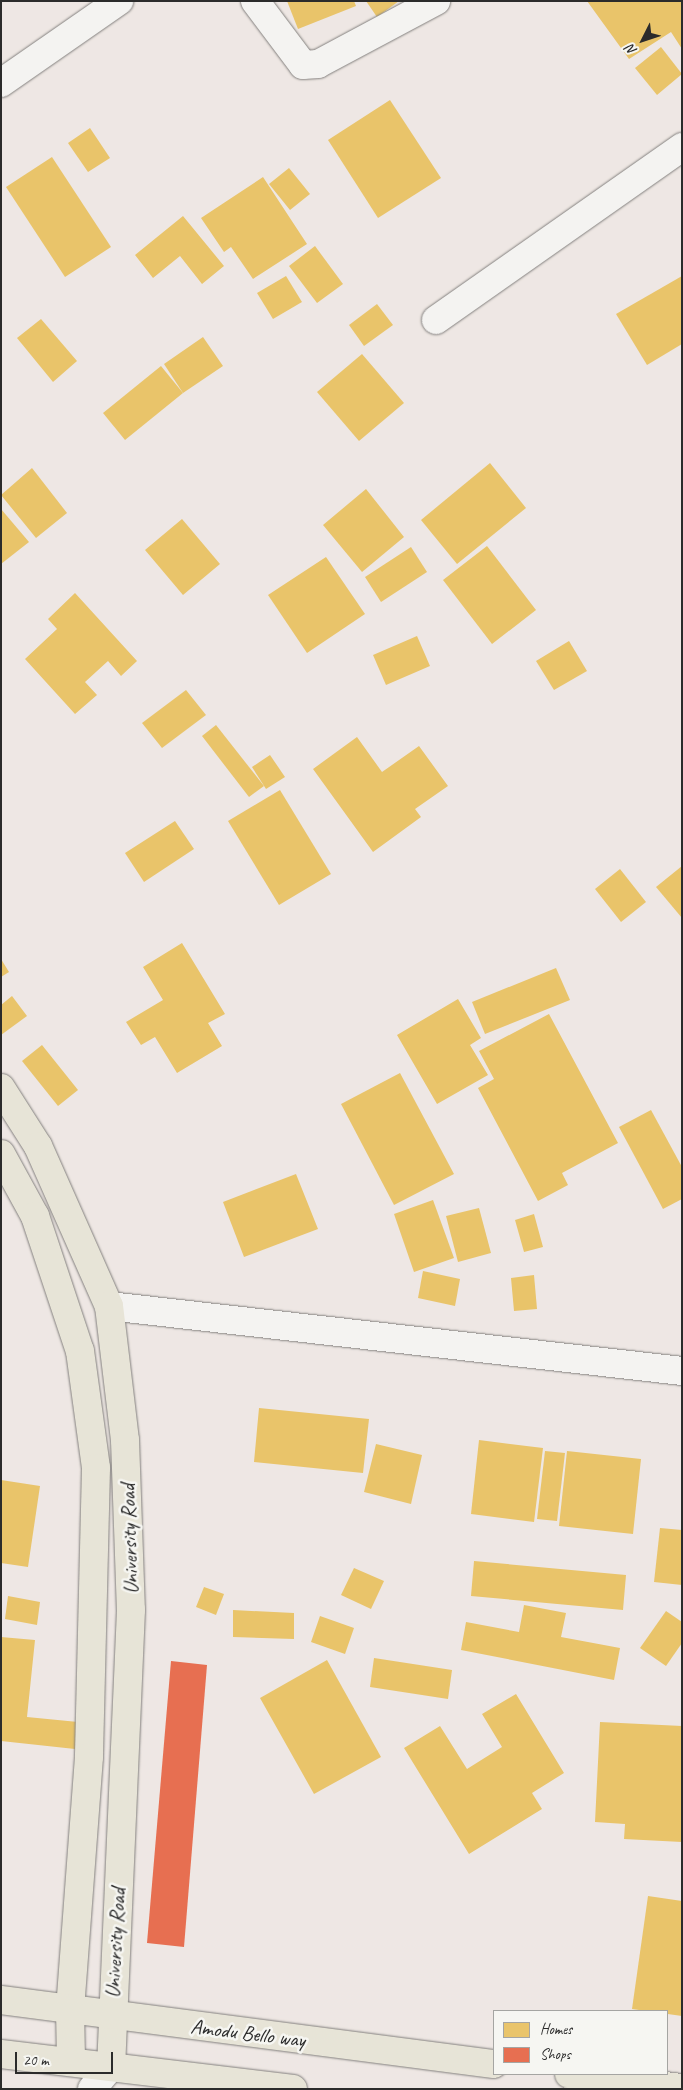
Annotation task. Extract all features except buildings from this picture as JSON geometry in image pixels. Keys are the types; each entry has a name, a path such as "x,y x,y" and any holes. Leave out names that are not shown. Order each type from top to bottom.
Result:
{"main road":[{"name":"University Road","path":"1,1088 38,1146 109,1306 125,1440 131,1610 111,2066"},
{"name":"University Road","path":"1,1154 35,1216 80,1351 96,1468 89,1757 70,2008 71,2062"},
{"name":"Amodu Bello way","path":"1,2000 493,2064"},
{"path":"1,2054 293,2089"},
{"path":"577,2075 682,2088"}],"street":[{"path":"1,84 119,1"},
{"path":"255,1 303,65 318,64 436,1"},
{"path":"436,320 682,147"},
{"path":"109,1306 682,1371"},
{"path":"71,2062 76,2089"},
{"path":"92,2089 111,2066"},
{"path":"560,2075 564,2089"}]}
